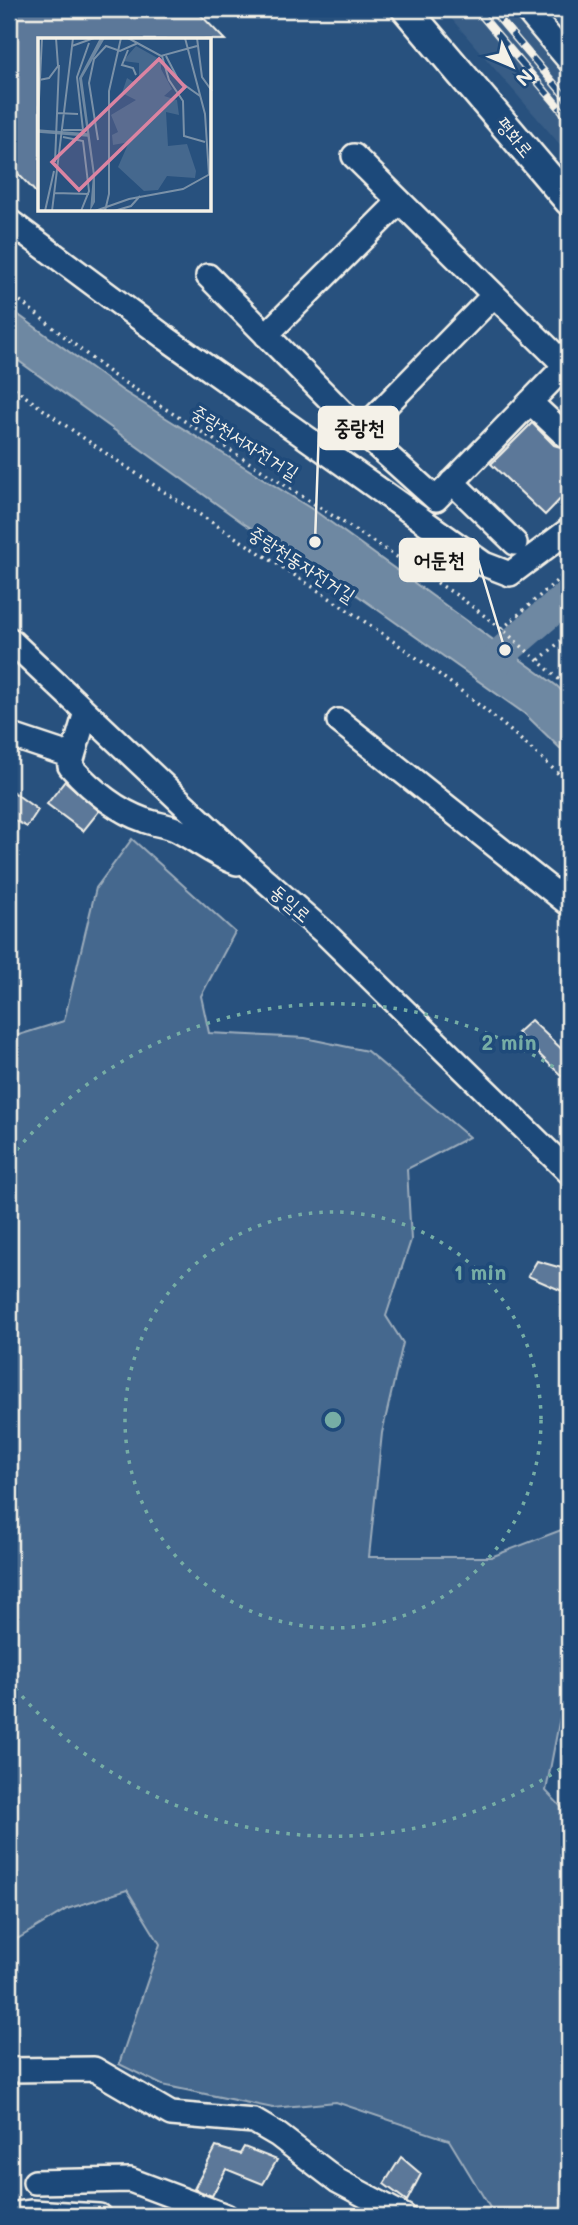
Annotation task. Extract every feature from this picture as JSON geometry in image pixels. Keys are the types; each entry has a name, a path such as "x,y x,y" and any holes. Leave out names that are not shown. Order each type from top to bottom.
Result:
{"main road":[{"name":"평화로","path":"407,9 569,201"}],"street":[{"path":"526,9 569,61"},
{"path":"208,276 361,431 436,499 568,364 493,296 354,156"},
{"path":"266,335 399,202"},
{"path":"9,221 166,338 485,564 510,574 569,530"},
{"path":"361,431 493,296"},
{"path":"530,402 564,434"},
{"path":"452,482 515,543"},
{"name":"동일로","path":"9,639 250,867 326,934 569,1172"},
{"path":"86,712 70,766 85,783 120,809 173,828 217,856 250,867"},
{"path":"339,721 569,904"},
{"path":"9,735 72,756"},
{"path":"9,2070 94,2069 171,2113 254,2121 278,2135 338,2181 404,2216"},
{"path":"36,2182 130,2180 226,2216"},
{"path":"9,2216 32,2212 99,2216"}],"path":[{"name":"중랑천서자전거길","path":"9,292 111,374 380,544 502,629 569,688"},
{"name":"중랑천동자전거길","path":"9,384 79,438 373,628 456,687 569,784"},
{"path":"502,629 569,570"},
{"path":"539,660 569,634"}],"shaded area":[{"path":"443,9 508,9 569,82 569,155"},
{"path":"9,308 123,391 315,511 557,686 569,698 569,757 525,714 354,593 243,523 9,354"},
{"path":"132,839 235,932 201,996 209,1033 305,1038 367,1051 469,1137 407,1169 411,1240 386,1316 403,1343 382,1433 369,1557 491,1557 569,1527 569,1720 560,1717 546,1791 569,1815 569,2216 495,2216 449,2140 336,2102 273,2108 162,2085 119,2064 160,1944 127,1890 67,1909 9,1944 9,1038 64,1021 96,888"}],"building":[{"path":"9,9 195,9 225,40 38,38 38,195 9,164"},
{"path":"532,423 554,445 564,448 569,458 569,490 545,515 491,464"},
{"path":"65,781 99,811 83,831 47,804"},
{"path":"9,789 38,810 27,827 9,817"},
{"path":"531,1020 569,1056 569,1083 517,1033"},
{"path":"537,1261 569,1270 569,1294 528,1276"},
{"path":"216,2147 240,2154 244,2147 277,2160 263,2184 226,2169 212,2196 194,2189"},
{"path":"401,2157 421,2174 407,2201 384,2184"}],"waterway":[{"path":"493,666 505,650 569,595"}],"railway":[{"path":"476,9 569,119"},
{"path":"491,9 569,101"}],"place":[{"name":"중랑천","path":"315,542"},
{"name":"어둔천","path":"505,650"}]}
